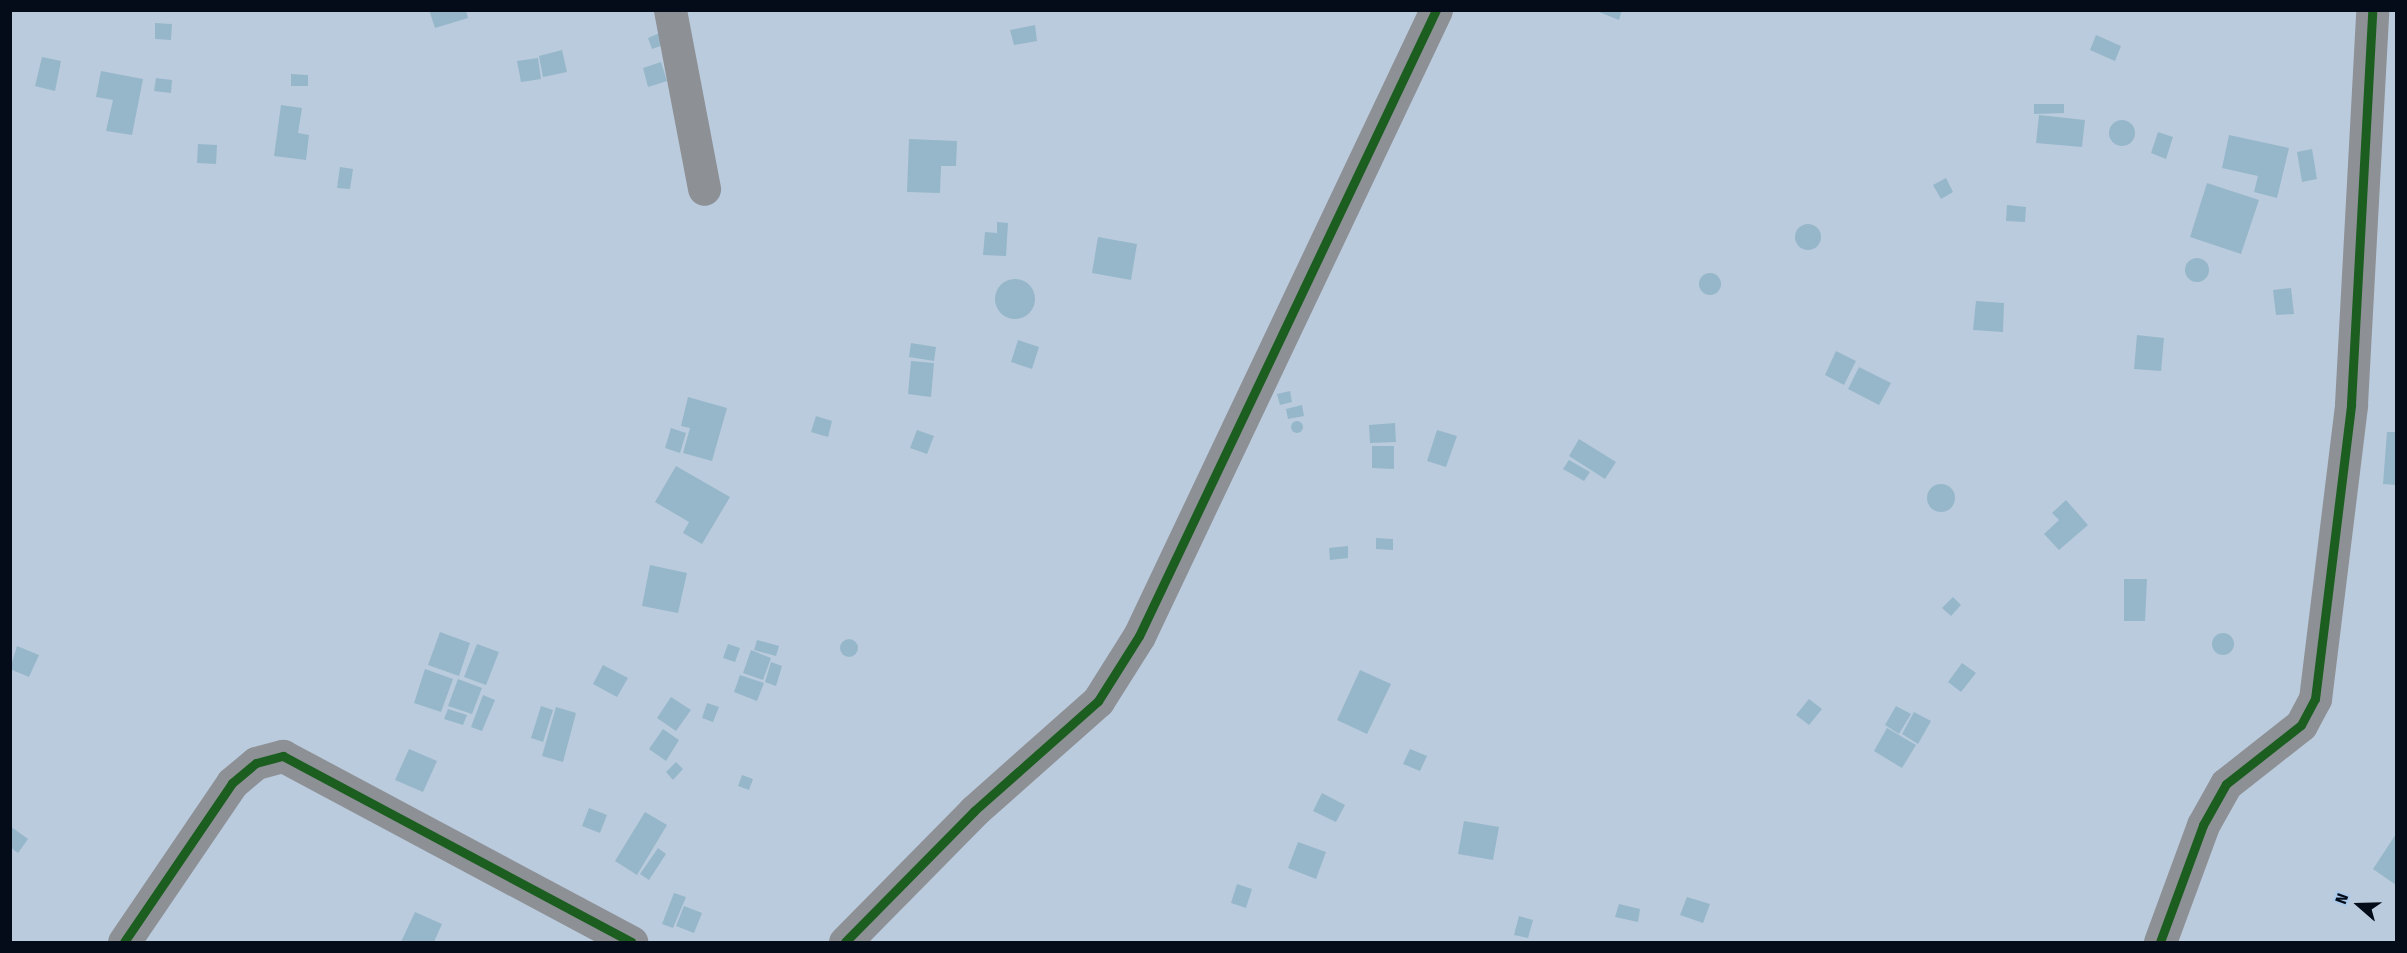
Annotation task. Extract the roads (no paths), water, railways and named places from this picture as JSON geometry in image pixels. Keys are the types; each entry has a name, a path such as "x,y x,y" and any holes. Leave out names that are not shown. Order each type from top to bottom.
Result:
{"street":[{"path":"670,10 704,189"},
{"path":"845,942 974,811 1098,701 1139,636 1436,10"},
{"path":"2160,942 2203,825 2226,784 2301,725 2315,699 2350,404 2372,10"},
{"path":"124,942 232,783 256,763 283,756 632,942"}]}
